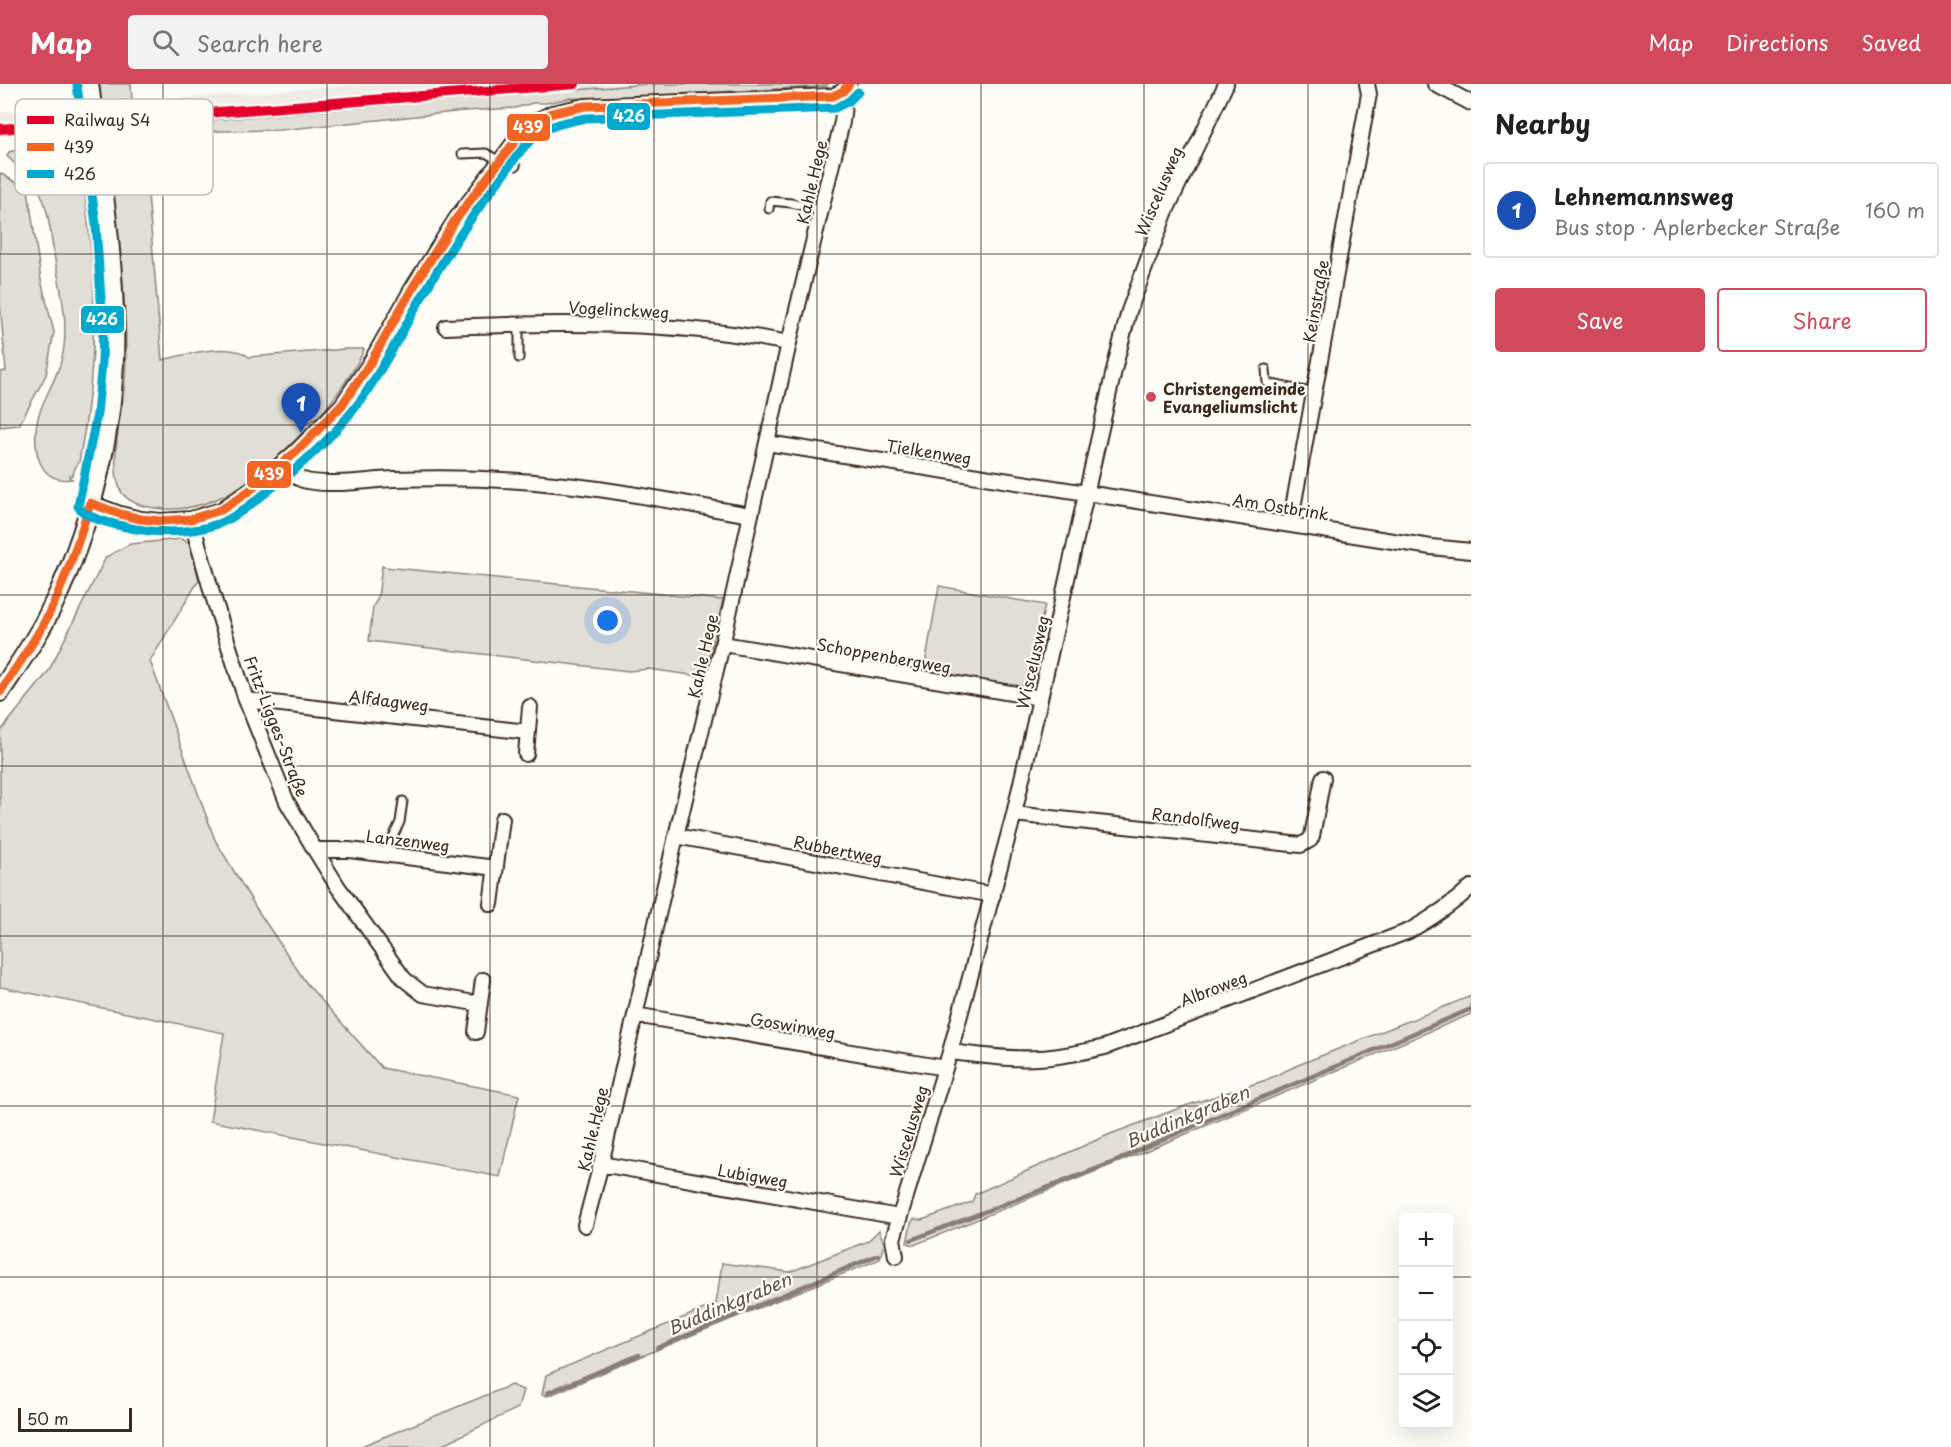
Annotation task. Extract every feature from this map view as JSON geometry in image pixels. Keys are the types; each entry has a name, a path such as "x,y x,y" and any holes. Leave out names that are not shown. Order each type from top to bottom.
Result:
{"main road":[{"path":"89,84 91,99"},
{"path":"0,692 47,617 74,554 90,503 105,442 112,382 114,337 111,273 102,195"}],"street":[{"path":"90,503 141,519 160,521 191,519 221,510 281,465 329,420 354,390 439,245 467,202 519,136 536,121 552,113 571,108 826,96 838,94 849,84"},
{"name":"Wiscelusweg","path":"896,1256 892,1239 950,1052 1014,814 1129,311 1166,213 1226,84"},
{"name":"Keinstraße","path":"1290,524 1369,94 1367,84"},
{"path":"1435,84 1471,103"},
{"name":"Kahle Hege","path":"585,1225 723,644 789,343 842,122 844,105 838,94"},
{"name":"Vogelinckweg","path":"446,327 580,323 645,326 715,332 789,343"},
{"name":"Tielkenweg","path":"767,443 1087,493"},
{"path":"281,465 305,481 441,479 575,486 648,496 750,515"},
{"name":"Am Ostbrink","path":"1087,493 1431,547 1471,551"},
{"name":"Fritz-Ligges-Straße","path":"191,519 246,700 287,802 315,850 338,887 404,979 423,994 480,1004"},
{"name":"Schoppenbergweg","path":"723,644 1040,698"},
{"name":"Alfdagweg","path":"246,700 528,732"},
{"path":"526,754 530,707"},
{"name":"Randolfweg","path":"1014,814 1301,846 1312,836 1323,778"},
{"path":"491,904 502,819"},
{"name":"Rubbertweg","path":"676,836 993,895"},
{"name":"Lanzenweg","path":"315,850 349,850 495,868"},
{"name":"Albroweg","path":"950,1052 997,1057 1039,1058 1105,1047 1409,931 1458,900 1471,887"},
{"path":"476,1032 483,980"},
{"name":"Goswinweg","path":"636,1015 945,1068"},
{"name":"Lubigweg","path":"601,1164 899,1217"}],"lane":[{"path":"462,154 486,153 516,165"},
{"path":"769,209 770,201 791,202 821,210"},
{"path":"519,324 519,358"},
{"path":"1266,369 1267,383 1315,393"},
{"path":"386,854 400,822 403,801"}],"shaded area":[{"path":"76,84 81,84 83,99 78,99"},
{"path":"97,84 131,84 132,99 99,99"},
{"path":"368,84 648,84 213,119 213,99 171,99"},
{"path":"648,84 828,84 813,87 571,98 515,108 280,130 213,131 213,120"},
{"path":"15,111 15,136 0,137 0,112"},
{"path":"15,150 15,164 7,156 9,152"},
{"path":"0,173 15,182 15,195 29,195 41,280 54,332 46,375 19,425 0,427 0,372 6,371 0,303"},
{"path":"85,195 88,224 94,298 93,346 83,439 79,462 73,475 70,475 72,479 53,477 46,472 36,449 37,420 62,358 65,332 65,319 49,220 42,196"},
{"path":"91,195 95,195 100,238 104,304 103,339 92,446 88,464 81,474 94,401 99,352 100,303"},
{"path":"112,195 148,195 162,360 219,350 241,352 249,357 364,349 349,376 327,407 315,419 300,428 302,433 271,462 237,488 218,499 198,506 177,509 154,508 137,504 122,493 116,469 126,350 120,258"},
{"path":"181,539 190,543 199,580 150,661 215,840 258,911 307,984 382,1068 519,1095 500,1177 210,1121 224,1033 0,987 0,732 48,672 106,557 130,544"},
{"path":"382,566 723,600 704,677 649,669 629,671 369,641 373,607 378,597"},
{"path":"939,586 1045,605 1027,683 1021,687 924,670"},
{"path":"1471,996 1471,1014 1141,1153 914,1245 907,1243 914,1219 922,1220 972,1202 975,1194 1108,1135 1185,1106 1266,1080"},
{"path":"879,1230 884,1243 880,1259 548,1396 542,1395 546,1375 716,1304 722,1263 790,1272 868,1241"},
{"path":"511,1385 523,1390 518,1408 438,1447 359,1447"}],"waterway":[{"name":"Buddinkgraben","path":"911,1240 1119,1160 1471,1009"},
{"name":"Buddinkgraben","path":"657,1348 878,1255"},
{"name":"Buddinkgraben","path":"547,1393 639,1355"}],"rail line":[{"name":"S4","path":"213,112 575,84"},
{"name":"S4","path":"0,129 15,128"}],"transit line":[{"name":"439","path":"90,503 141,519 160,521 191,519 221,510 249,491 296,452 342,405 372,360 412,289 456,219 519,136 536,121 552,113 585,106 833,96 843,91 849,84"},
{"name":"426","path":"77,86 79,99"},
{"name":"426","path":"92,195 103,329 102,362 97,414 78,506 87,515 136,529 171,532 196,530 219,524 252,504 298,467 333,434 371,385 450,250 470,221 520,152 543,131 559,124 586,118 835,108 849,101 858,92"},
{"name":"439","path":"0,692 33,642 50,611 70,566 90,503"}],"place":[{"name":"Christengemeinde Evangeliumslicht","path":"1151,397"},
{"name":"Lehnemannsweg","path":"301,433"}]}
